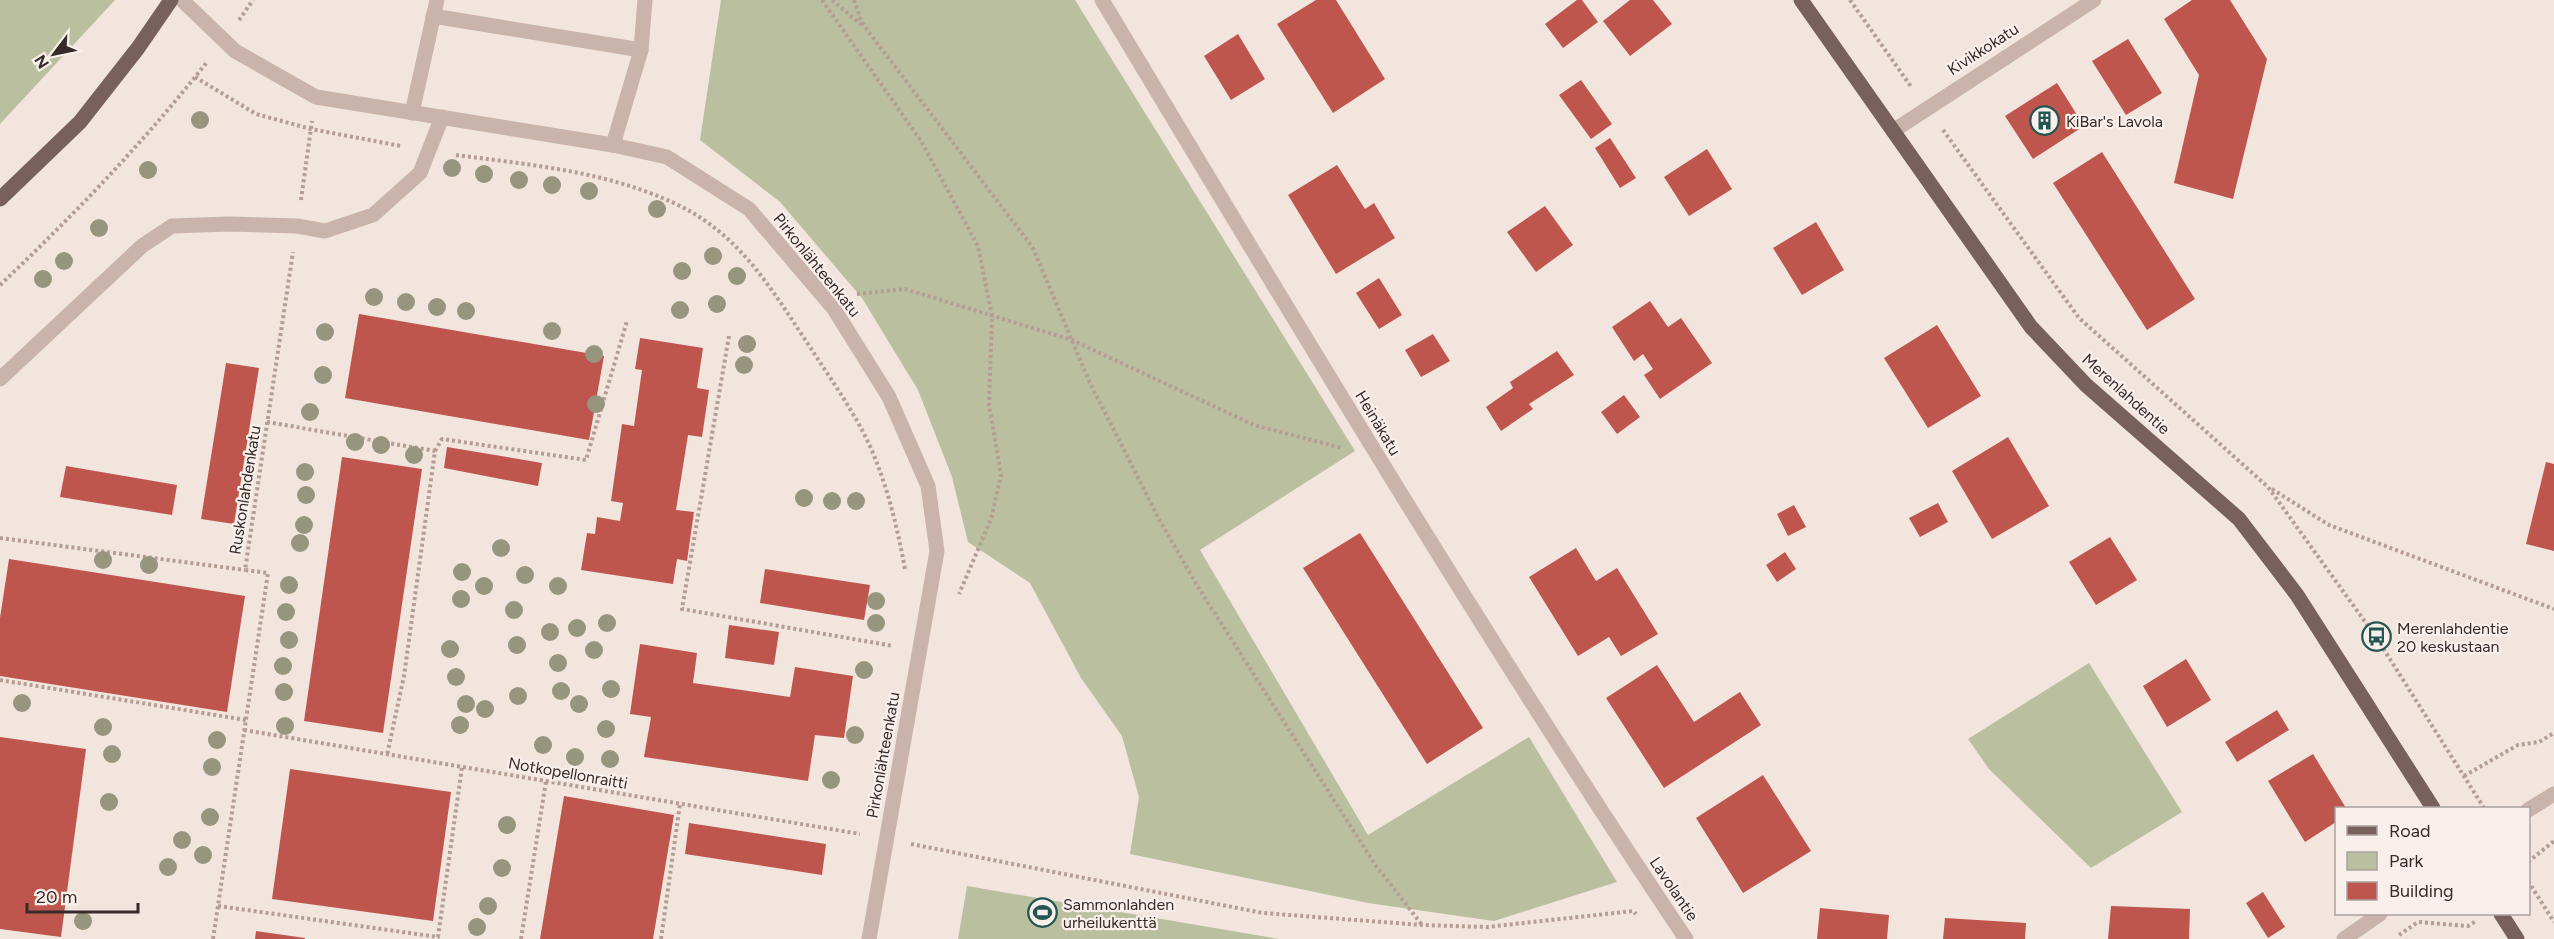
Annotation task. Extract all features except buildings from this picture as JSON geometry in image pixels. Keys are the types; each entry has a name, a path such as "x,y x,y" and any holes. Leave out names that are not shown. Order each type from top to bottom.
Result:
{"main road":[{"path":"0,199 80,122 138,48 171,0"},
{"name":"Merenlahdentie","path":"1801,0 2031,327 2086,385 2239,519 2297,595 2432,807"},
{"path":"2502,915 2517,939"}],"street":[{"name":"Pirkonlähteenkatu","path":"182,0 223,41 245,58 316,97 613,145 667,157 748,209 834,309 889,397 928,486 937,551 869,939"},
{"path":"412,113 437,0"},
{"path":"613,145 641,50 645,0"},
{"name":"Heinäkatu","path":"1102,0 1378,458 1632,859"},
{"name":"Kivikkokatu","path":"1893,131 2094,0"},
{"path":"433,16 641,50"},
{"path":"0,379 142,246 172,226 229,224 297,226 325,231 373,215 420,172 442,117"},
{"path":"2530,809 2554,794"},
{"name":"Lavolantie","path":"1632,859 1686,939"},
{"path":"2344,939 2379,915"}],"path":[{"path":"0,285 66,223 134,152 253,0"},
{"path":"822,0 921,141 978,246 992,316 989,405 1001,475 991,519 956,600 924,626 899,631 894,658"},
{"path":"832,0 868,31"},
{"path":"854,0 861,21 868,31 1033,248 1089,381 1159,519 1198,587 1374,863 1422,925"},
{"path":"1850,0 2079,318 2268,487 2329,525 2554,609"},
{"path":"195,77 256,114 311,129 429,152 584,172 675,203 713,224 762,273 868,443 894,513 906,571"},
{"name":"Ruskonlahdenkatu","path":"213,939 268,573 245,570 316,97"},
{"path":"823,297 905,289 1072,340 1254,424 1378,458"},
{"path":"387,755 404,676 435,451 442,439 586,460 627,321"},
{"path":"729,336 682,609 896,646"},
{"path":"267,422 435,451"},
{"path":"2268,487 2376,637 2483,807"},
{"path":"0,538 245,570"},
{"path":"0,680 246,720"},
{"name":"Notkopellonraitti","path":"244,730 887,839 1263,913 1422,925 1487,927 1633,911 1640,918"},
{"path":"2464,776 2518,745 2539,742 2554,733"},
{"path":"218,906 438,937 462,767"},
{"path":"521,939 546,781"},
{"path":"661,939 680,804"},
{"path":"861,835 863,824"},
{"path":"2530,861 2554,841"},
{"path":"2530,887 2554,922"},
{"path":"2393,939 2418,922 2468,926 2477,920"}],"green space":[{"path":"0,0 115,0 0,124"},
{"path":"721,0 1075,0 1355,451 1200,550 1368,835 1529,737 1617,882 1494,921 1368,903 1130,854 1139,797 1122,736 1081,678 1030,583 968,542 952,477 918,390 862,298 780,202 700,140"},
{"path":"2089,663 2182,812 2091,868 1989,769 1968,739"},
{"name":"Sammonlahden urheilukenttä","path":"967,886 1279,939 958,939"}],"place":[{"name":"KiBar's Lavola","path":"2045,121"},
{"name":"Merenlahdentie 20 keskustaan","path":"2376,637"},
{"name":"Sammonlahden urheilukenttä","path":"1042,913"}]}
